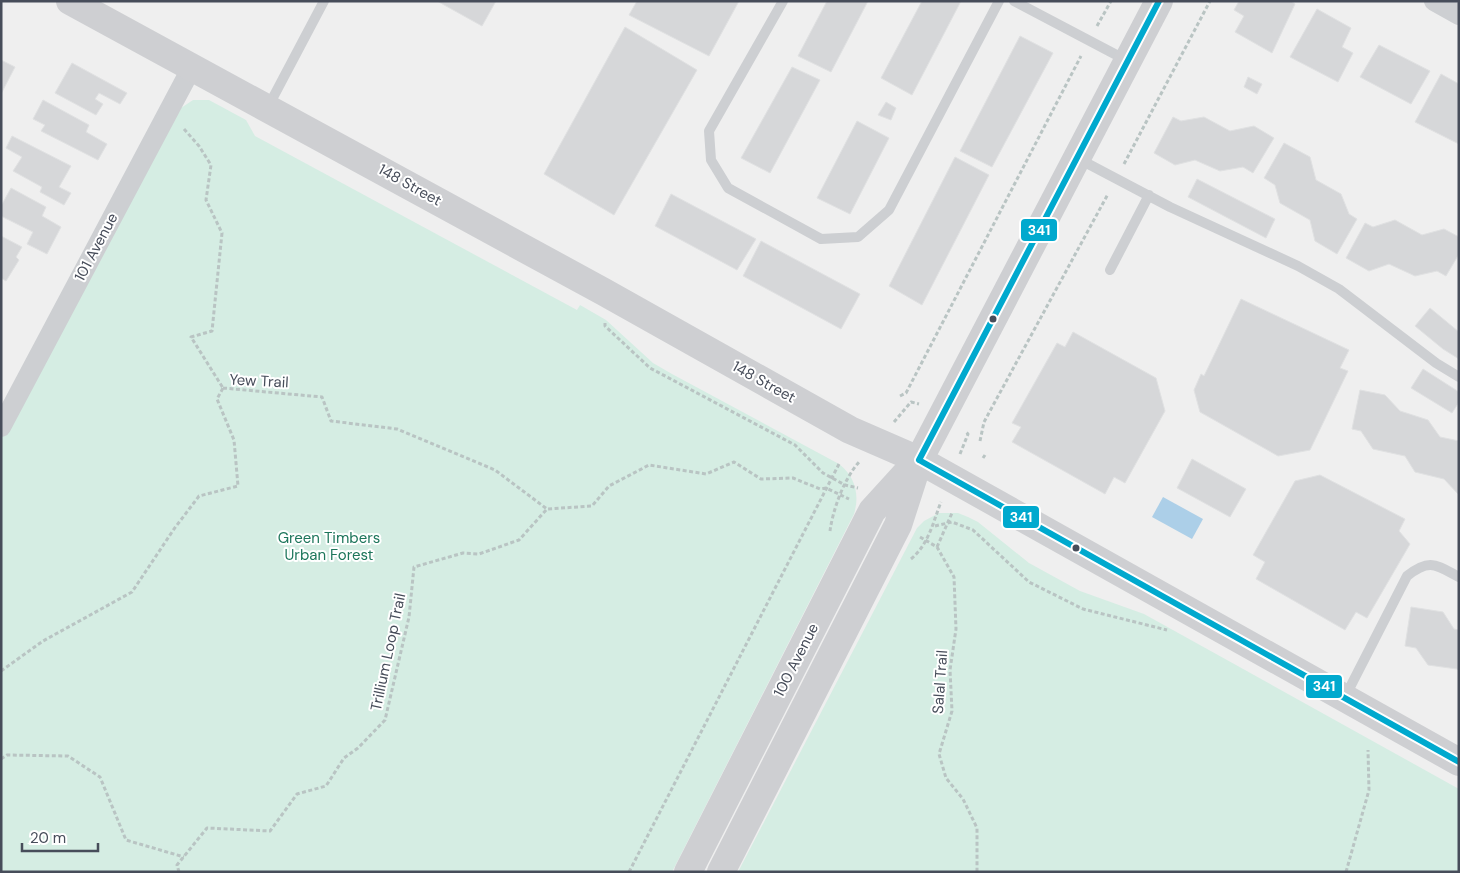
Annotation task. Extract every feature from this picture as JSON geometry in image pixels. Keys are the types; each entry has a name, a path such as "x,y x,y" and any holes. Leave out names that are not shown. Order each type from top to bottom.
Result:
{"main road":[{"name":"148 Street","path":"70,1 268,107 856,433 919,460 1459,762"},
{"name":"100 Avenue","path":"721,872 898,525 919,460 1159,1"},
{"name":"100 Avenue","path":"688,872 872,512 919,460"}],"street":[{"path":"1434,1 1459,15"},
{"name":"101 Avenue","path":"1,427 192,67"}],"lane":[{"path":"268,107 324,1"},
{"path":"783,1 709,131 710,160 728,188 821,240 858,237 889,210 999,1"},
{"path":"1014,1 1128,61"},
{"path":"1076,157 1148,195 1290,262 1339,289 1436,364 1459,377"},
{"path":"1110,270 1148,195"},
{"path":"1344,698 1407,576 1420,566 1436,565 1459,577"}],"path":[{"path":"1097,26 1111,1"},
{"path":"980,441 984,422 1210,1"},
{"path":"900,396 906,393 1078,62"},
{"path":"168,111 199,146 211,165 206,200 222,233 212,330 191,337 223,388"},
{"path":"604,292 605,326 650,368 795,445 823,472 845,485 856,487"},
{"name":"Yew Trail","path":"1,671 43,641 132,592 174,529 199,496 238,486 234,440 217,399 223,388 322,396 332,420 397,429 495,470 547,509"},
{"path":"547,509 592,506 609,486 649,465 706,474 734,462 761,478 793,478 820,489 826,488 857,504"},
{"path":"629,872 839,464"},
{"name":"Trillium Loop Trail","path":"179,872 177,865 207,828 270,831 297,794 326,786 344,758 358,748 385,720 410,617 414,567 464,553 479,554 519,540 547,509"},
{"path":"914,533 937,547 952,513"},
{"path":"934,526 936,514"},
{"path":"929,523 934,526 948,522 972,530 1030,582 1083,610 1165,631 1194,614"},
{"name":"Salal Trail","path":"937,547 954,576 956,629 950,670 952,711 939,754 946,778 963,799 977,828 977,872"},
{"path":"1346,872 1369,790 1368,750"},
{"path":"1,760 7,755 68,756 100,777 126,840 184,857"}],"green space":[{"name":"Green Timbers Urban Forest","path":"193,100 209,100 246,120 255,136 577,310 580,305 606,320 653,363 839,464 849,474 856,493 854,514 672,872 1,872 1,437 181,108"},
{"path":"939,513 958,513 978,522 1029,563 1080,591 1144,614 1459,789 1459,872 738,872 917,528 924,521"}],"water":[{"path":"1163,497 1203,519 1192,539 1152,517"}],"building":[{"path":"437,1 496,1 482,26"},
{"path":"637,1 739,1 709,56 629,15"},
{"path":"827,1 868,1 831,72 798,56"},
{"path":"922,1 961,1 912,95 881,78"},
{"path":"1239,1 1291,1 1295,4 1272,53 1235,32 1244,16 1234,10"},
{"path":"1317,9 1351,28 1342,47 1353,53 1338,82 1290,57"},
{"path":"625,27 697,70 614,215 544,174"},
{"path":"1020,36 1053,53 992,167 960,151"},
{"path":"1379,45 1430,71 1411,104 1360,77"},
{"path":"1,60 15,67 1,94"},
{"path":"72,63 127,93 120,104 99,93 95,99 103,104 96,115 55,93"},
{"path":"792,67 820,80 770,173 741,158"},
{"path":"1441,74 1459,84 1459,144 1415,122"},
{"path":"1248,77 1262,84 1257,94 1244,87"},
{"path":"43,100 89,125 86,132 107,144 98,160 41,131 45,125 33,119"},
{"path":"886,102 896,108 891,120 878,115"},
{"path":"1173,117 1181,121 1204,117 1230,131 1254,126 1274,138 1253,173 1243,167 1220,171 1195,160 1175,165 1154,153"},
{"path":"857,121 889,138 850,214 817,198"},
{"path":"12,136 71,166 59,187 71,193 64,205 40,192 42,187 13,171 22,157 6,148"},
{"path":"1284,143 1310,157 1316,180 1341,194 1349,214 1357,219 1337,254 1315,241 1310,220 1280,203 1275,185 1264,178"},
{"path":"955,157 989,175 922,305 889,286"},
{"path":"1197,179 1275,219 1266,238 1188,197"},
{"path":"11,188 46,207 42,216 61,227 47,254 27,244 33,232 1,216 1,206"},
{"path":"671,194 756,239 737,270 655,226"},
{"path":"1395,220 1422,235 1444,229 1459,237 1459,254 1446,276 1437,271 1415,276 1389,264 1369,271 1346,258 1365,223 1373,227"},
{"path":"1,236 22,247 16,257 19,260 6,281 1,278"},
{"path":"761,241 860,294 841,329 743,276"},
{"path":"1241,299 1349,350 1340,368 1348,371 1310,450 1278,456 1200,412 1194,390 1201,374 1204,376"},
{"path":"1430,308 1459,332 1459,359 1443,349 1415,326"},
{"path":"1073,332 1156,378 1165,411 1125,483 1114,477 1105,494 1012,442 1021,427 1012,423 1057,343 1065,347"},
{"path":"1423,369 1459,392 1459,402 1452,413 1411,388"},
{"path":"1360,390 1385,395 1400,411 1428,420 1440,437 1459,441 1459,495 1444,479 1415,472 1405,456 1373,449 1361,431 1352,429"},
{"path":"1192,459 1246,489 1230,517 1177,488"},
{"path":"1320,475 1405,519 1399,531 1410,544 1367,618 1356,612 1345,630 1256,579 1265,562 1253,555 1295,481"},
{"path":"1411,607 1443,612 1454,629 1459,630 1459,671 1457,669 1428,665 1416,648 1405,646"}],"transit line":[{"name":"341","path":"919,460 1159,1"},
{"name":"341","path":"919,460 1459,762"}]}
